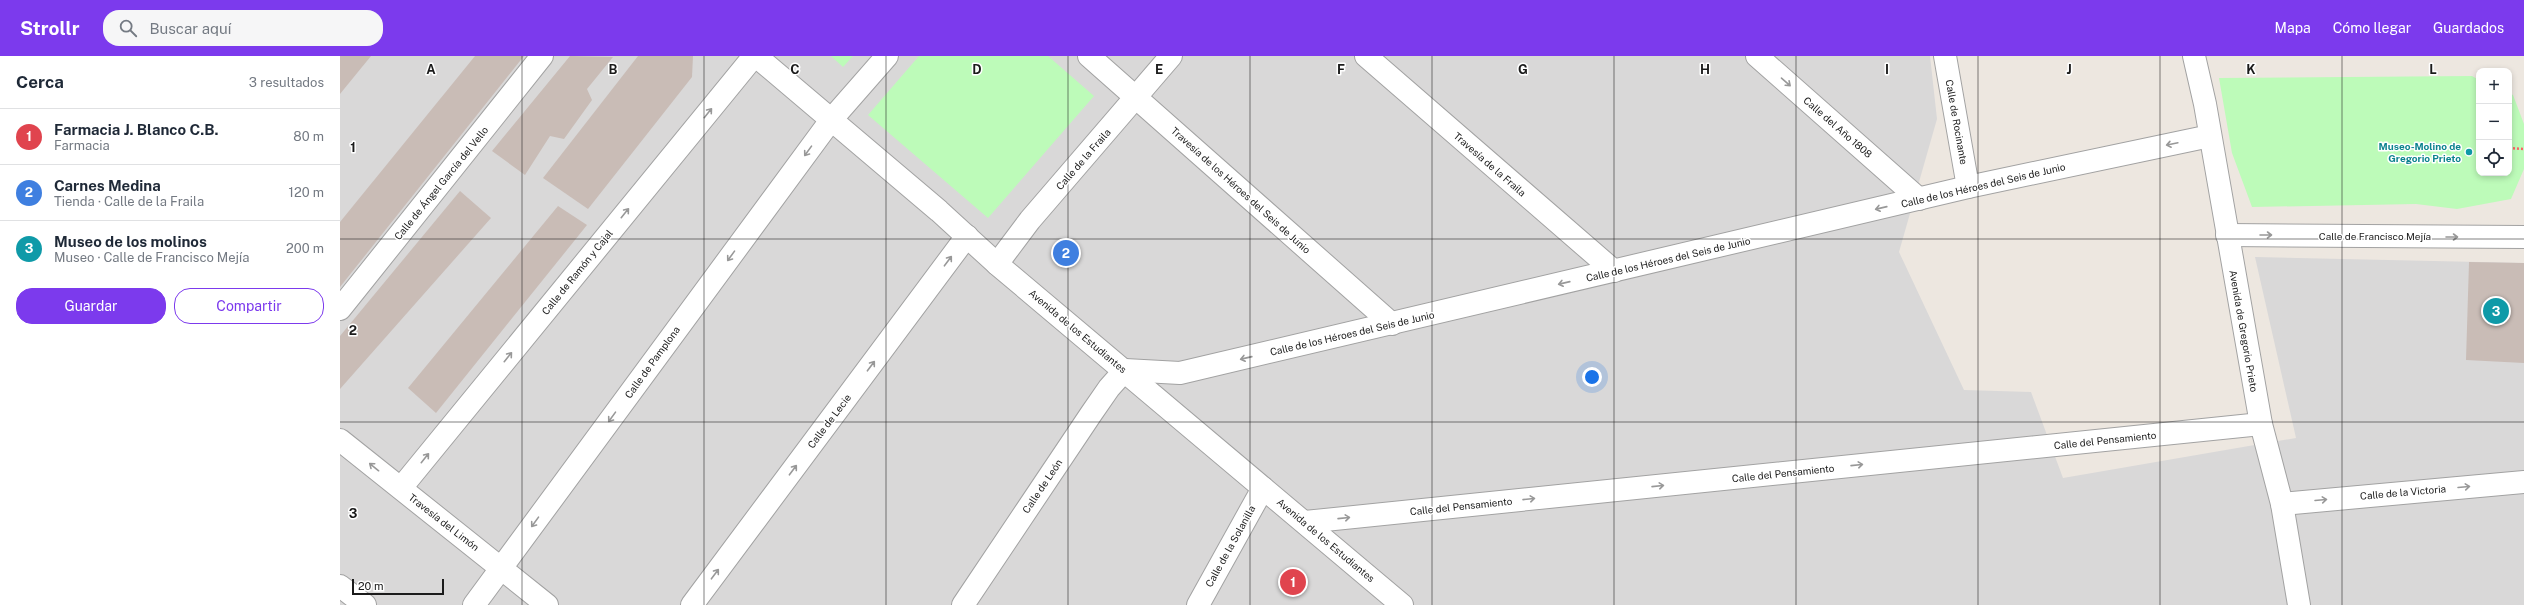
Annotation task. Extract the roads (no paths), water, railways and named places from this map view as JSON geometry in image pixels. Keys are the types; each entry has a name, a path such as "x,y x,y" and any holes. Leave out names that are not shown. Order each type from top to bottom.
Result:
{"street":[{"name":"Calle de Ángel García del Vello","path":"340,309 542,56"},
{"name":"Avenida de los Estudiantes","path":"755,56 967,236 997,264 1125,370 1402,605"},
{"name":"Calle de Ramón y Cajal","path":"400,488 755,56"},
{"name":"Calle de Pamplona","path":"474,605 831,120 887,56"},
{"name":"Travesía de los Héroes del Seis de Junio","path":"1090,56 1392,324"},
{"name":"Calle de la Fraila","path":"997,264 1030,220 1171,56"},
{"name":"Travesía de la Fraila","path":"1366,56 1614,272"},
{"name":"Calle del Año 1808","path":"1757,56 1920,199"},
{"name":"Calle de Rocinante","path":"1945,56 1968,187"},
{"name":"Avenida de Gregorio Prieto","path":"2194,56 2210,136 2261,424 2282,504 2299,605"},
{"name":"Calle de los Héroes del Seis de Junio","path":"1125,370 1180,373 1614,272 1968,187 2210,136"},
{"name":"Calle de Francisco Mejía","path":"2227,235 2524,237"},
{"name":"Calle de Lecie","path":"692,605 967,236"},
{"name":"Calle de León","path":"963,605 1091,414 1125,370"},
{"name":"Calle del Pensamiento","path":"1305,522 2261,424"},
{"name":"Travesía del Limón","path":"340,440 546,605"},
{"name":"Calle de la Victoria","path":"2282,504 2524,482"},
{"name":"Calle de la Solanilla","path":"1198,605 1263,488"},
{"path":"340,586 365,605"}],"place":[{"name":"Museo-Molino de Gregorio Prieto","path":"2469,152"},
{"name":"Carnes Medina","path":"1066,253"},
{"name":"Museo de los molinos","path":"2496,311"},
{"name":"Farmacia J. Blanco C.B.","path":"1293,582"}]}
